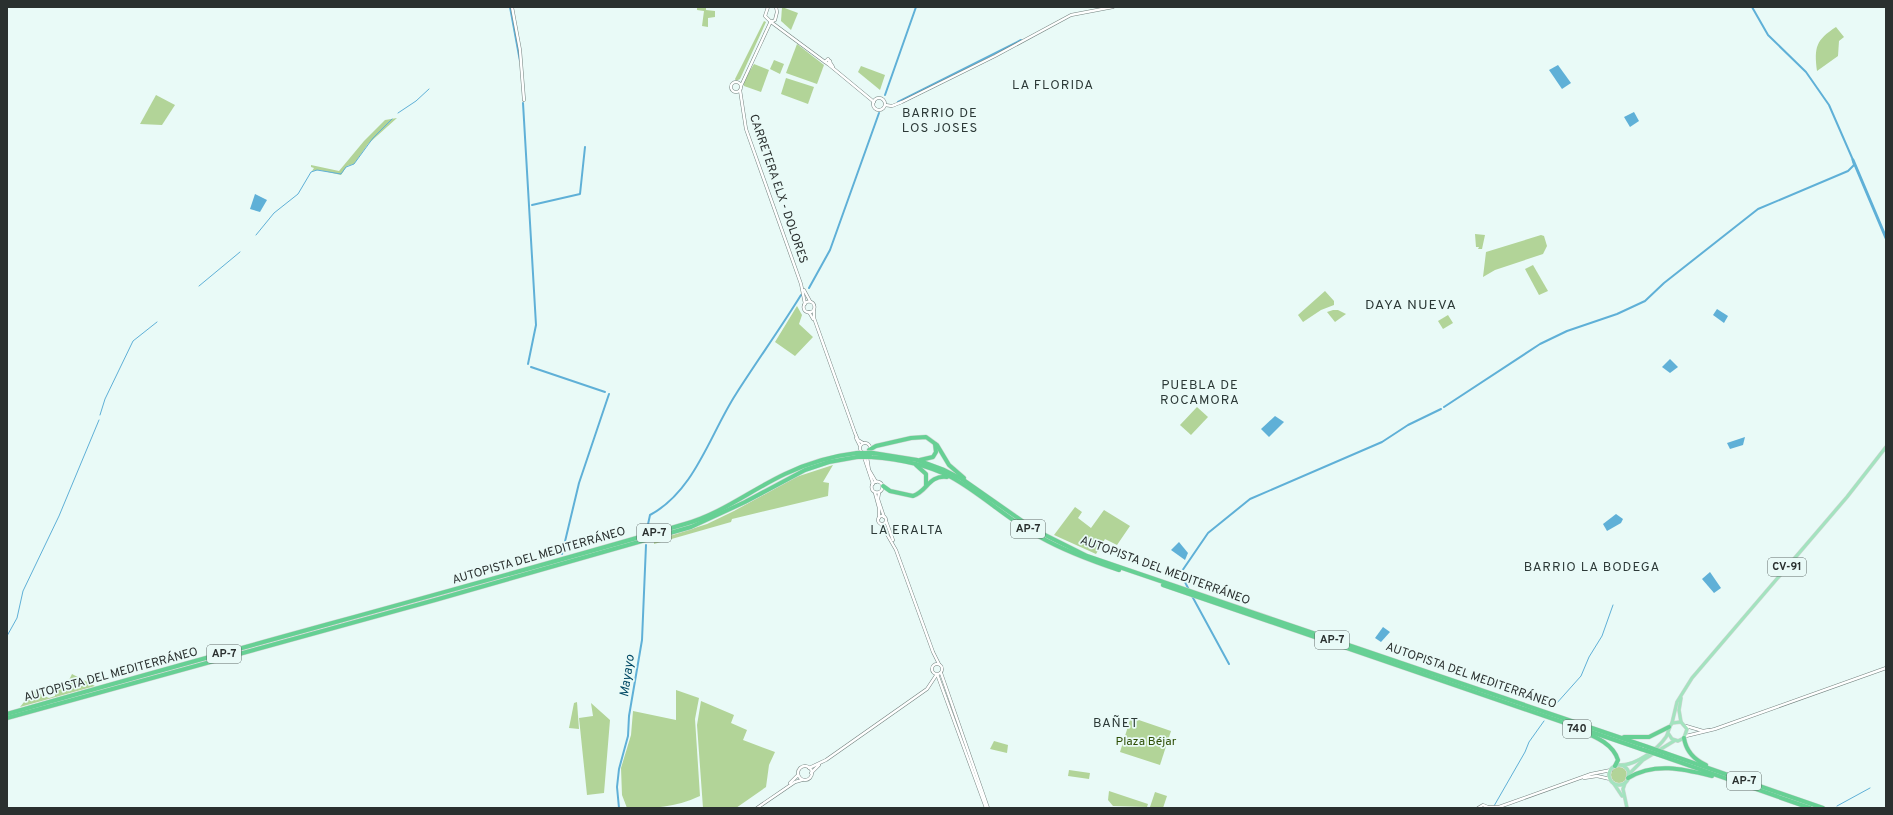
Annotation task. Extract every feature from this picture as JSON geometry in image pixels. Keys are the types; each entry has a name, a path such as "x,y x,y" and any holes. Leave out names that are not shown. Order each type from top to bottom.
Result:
{"highway":[{"path":"869,451 876,446 918,436 926,437 934,442 952,469 978,490"},
{"path":"917,460 933,456 936,449 934,442"},
{"name":"AUTOPISTA DEL MEDITERRÁNEO","path":"869,451 925,466 951,477 1040,537 1084,558 1619,737 1643,748"},
{"name":"AUTOPISTA DEL MEDITERRÁNEO","path":"7,718 443,598 691,527 745,502 798,473 829,462 869,451 917,460 948,472 978,490 1035,530 1088,556 1520,707 1823,808"},
{"name":"AUTOPISTA DEL MEDITERRÁNEO","path":"7,714 442,594 691,522 746,497 783,475 804,466 838,455 857,455"},
{"path":"904,460 925,472 927,479 925,487"},
{"path":"880,492 890,491 913,496 918,494 937,477 951,477"},
{"path":"883,486 890,491"},
{"name":"740","path":"1520,707 1599,739 1609,746 1616,754 1618,762 1615,766"},
{"path":"1619,737 1648,737 1669,727"},
{"path":"1685,737 1686,746 1690,753 1702,763 1741,780"},
{"name":"AUTOPISTA DEL MEDITERRÁNEO","path":"1664,755 1810,808"},
{"path":"1627,778 1648,769 1663,767 1729,779"}],"main road":[{"path":"512,7 520,50 524,100"},
{"path":"768,7 765,16 768,27"},
{"path":"776,7 778,12 776,18 778,27"},
{"path":"876,98 874,107 878,110 884,109 885,106 892,106 1002,52 1071,15 1113,7"},
{"path":"742,79 734,82 730,86 731,90 735,92 740,90 742,79 768,27 776,18"},
{"path":"767,20 824,60 828,59 829,63 836,70 874,102"},
{"path":"737,82 741,86"},
{"name":"CARRETERA ELX - DOLORES","path":"740,90 740,100 746,130 801,284 805,304"},
{"name":"CARRETERA ELX - DOLORES","path":"735,92 740,100"},
{"path":"866,94 883,99 885,106"},
{"name":"CARRETERA ELX - DOLORES","path":"801,284 811,301"},
{"path":"869,451 861,451 809,312 805,310 805,304 811,301 814,305 818,328 855,433 858,440 863,443 869,451 869,470 876,482 883,486 880,492 879,502 932,652 934,665 932,669 934,673 932,680 920,693"},
{"path":"809,312 814,310"},
{"path":"860,446 863,443"},
{"name":"CV-91","path":"1668,733 1677,702 1686,687 1705,662 1868,473 1886,447"},
{"path":"869,451 866,466 873,484 872,490 879,508 878,521 896,550"},
{"path":"874,492 880,492"},
{"path":"879,518 885,519"},
{"path":"881,524 885,519"},
{"path":"932,652 942,668 941,673 987,808"},
{"path":"934,665 939,664"},
{"path":"1613,782 1619,784 1627,778 1643,760 1675,740 1715,729 1886,668"},
{"path":"934,673 941,673"},
{"path":"757,808 795,782 808,779 811,773 826,760 927,689 937,674"},
{"path":"937,674 987,808"},
{"name":"CV-91","path":"1681,722 1679,706 1686,687"},
{"path":"1672,723 1681,722 1686,726 1703,731 1715,729"},
{"path":"1685,737 1686,726"},
{"path":"1478,808 1483,805 1498,807 1591,774 1611,770 1615,766 1633,762 1646,755 1661,743 1668,733 1675,740"},
{"path":"784,789 798,775 799,770 802,767 809,768 826,760"},
{"path":"1621,765 1627,770 1627,778 1623,789 1625,803"},
{"path":"809,768 811,773"},
{"path":"1610,779 1611,770"},
{"path":"798,775 802,780"},
{"path":"1570,781 1597,776 1610,779 1622,795 1627,808"}],"green space":[{"path":"697,7 706,7 706,10 715,11 715,17 708,18 708,27 702,26 704,11 697,10"},
{"path":"782,7 798,13 791,30 781,21"},
{"path":"764,21 766,22 740,79 736,81 735,79"},
{"path":"1836,27 1844,37 1839,41 1838,56 1817,71 1816,50 1820,40"},
{"path":"797,44 824,65 817,84 786,73"},
{"path":"774,60 784,64 780,74 770,69"},
{"path":"754,64 769,70 761,92 744,86 743,82"},
{"path":"861,66 885,75 880,90 858,72"},
{"path":"786,78 814,87 808,104 781,94"},
{"path":"156,95 175,105 162,125 140,124"},
{"path":"397,118 368,144 354,164 347,166 341,175 319,170 312,171 314,168 311,167 311,165 339,171 364,141 385,120"},
{"path":"1475,234 1485,235 1482,249 1478,249 1479,247 1476,247"},
{"path":"1541,235 1544,236 1547,246 1543,254 1495,270 1483,277 1486,252"},
{"path":"1533,265 1548,291 1539,295 1525,269"},
{"path":"1325,291 1334,301 1334,305 1321,310 1303,322 1298,315"},
{"path":"797,306 802,315 799,324 813,337 795,356 775,342"},
{"path":"1338,310 1346,314 1335,322 1327,312"},
{"path":"1448,315 1453,323 1443,329 1438,321"},
{"path":"1197,407 1208,417 1191,435 1180,425"},
{"path":"833,465 823,482 829,483 828,496 732,519 731,522 654,544 654,541 707,524 796,477"},
{"path":"1075,507 1082,512 1078,518 1091,528 1104,510 1130,526 1117,545 1105,539 1096,554 1054,535"},
{"path":"72,674 95,686 20,707 33,691 49,698 55,696 56,682 68,682"},
{"path":"676,690 699,698 695,719 700,796 673,805 647,808 627,808 622,795 621,768 631,735 633,711 676,720"},
{"path":"701,701 734,715 731,723 747,730 743,740 775,752 769,765 766,787 736,808 703,808 697,725"},
{"path":"577,702 579,729 569,728 574,703"},
{"path":"591,703 610,720 604,793 587,795 579,718 593,716"},
{"name":"Plaza Béjar","path":"1133,718 1171,731 1160,765 1120,752 1130,720"},
{"path":"994,741 1008,745 1007,753 990,749"},
{"path":"1619,767 1625,769 1627,775 1625,781 1619,783 1613,781 1611,775 1613,769"},
{"path":"1069,770 1090,773 1089,779 1068,776"},
{"path":"1109,791 1148,804 1147,807 1113,806 1108,800"},
{"path":"1155,792 1167,796 1163,808 1150,807"}],"water":[{"path":"1558,65 1571,83 1562,89 1549,70"},
{"path":"1634,112 1639,121 1630,127 1624,117"},
{"path":"255,194 267,200 260,212 250,209"},
{"path":"1717,309 1728,316 1724,323 1713,315"},
{"path":"1670,359 1678,367 1670,373 1662,367"},
{"path":"1275,416 1284,422 1269,437 1261,429"},
{"path":"1745,437 1743,445 1730,449 1727,443"},
{"path":"1616,514 1623,519 1621,523 1607,531 1603,524"},
{"path":"1179,542 1188,553 1185,560 1171,550"},
{"path":"1710,572 1721,588 1714,593 1702,579"},
{"path":"1383,627 1390,632 1381,642 1375,638"}],"waterway":[{"path":"510,7 520,61"},
{"path":"885,95 916,7"},
{"path":"1444,407 1540,344 1567,331 1617,314 1645,301 1664,283 1758,209 1848,171 1854,165 1829,105 1806,72 1768,35 1752,7"},
{"path":"898,102 1021,40"},
{"path":"398,113 416,101 429,89"},
{"path":"523,103 536,325 528,364"},
{"path":"809,288 830,250 879,113"},
{"path":"256,235 274,213 298,194 311,172 317,170 341,174 346,167 354,164 373,138 392,119"},
{"path":"532,205 580,194 585,147"},
{"path":"1853,160 1886,238"},
{"path":"199,286 240,252"},
{"path":"647,529 650,515 666,505 679,492 690,477 736,394 801,295"},
{"path":"100,415 105,399 133,341 157,322"},
{"path":"531,367 605,392"},
{"path":"562,554 579,483 609,394"},
{"path":"1189,590 1182,576 1182,571 1208,533 1250,499 1382,442 1408,425 1441,409"},
{"path":"7,636 17,618 23,591 59,516 99,420"},
{"name":"Mayayo","path":"619,808 617,787 619,769 628,736 629,716 642,640 646,545"},
{"path":"1192,596 1229,664"},
{"path":"1556,704 1581,676 1589,657 1602,636 1613,605"},
{"path":"1494,806 1525,752 1529,742 1544,721"},
{"path":"1837,806 1870,788"}],"district":[{"name":"LA FLORIDA","path":"1053,86"},
{"name":"BARRIO DE LOS JOSES","path":"940,122"},
{"name":"DAYA NUEVA","path":"1411,305"},
{"name":"PUEBLA DE ROCAMORA","path":"1200,394"},
{"name":"LA ERALTA","path":"907,531"},
{"name":"BARRIO LA BODEGA","path":"1592,568"},
{"name":"BAÑET","path":"1116,724"}]}
